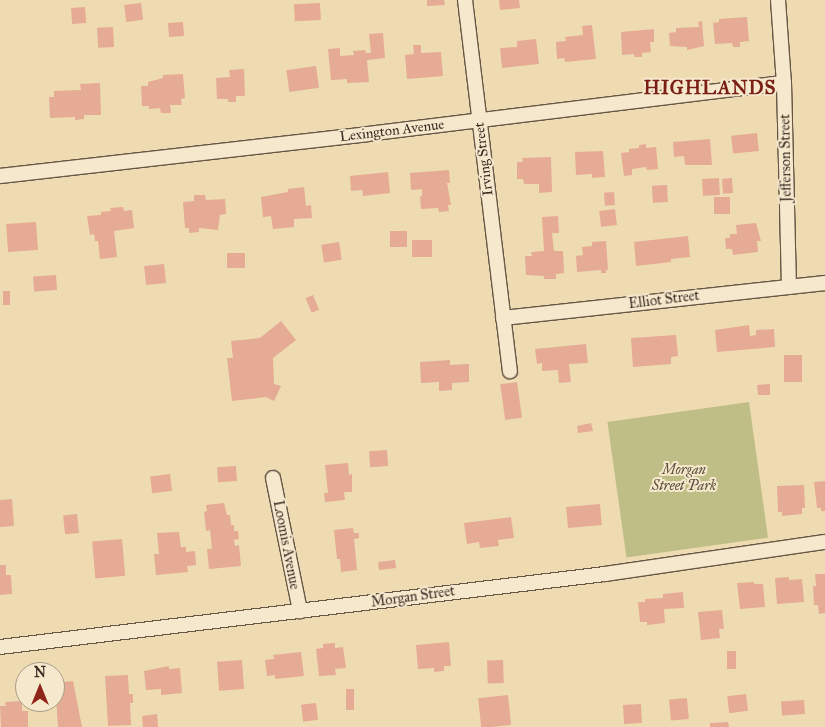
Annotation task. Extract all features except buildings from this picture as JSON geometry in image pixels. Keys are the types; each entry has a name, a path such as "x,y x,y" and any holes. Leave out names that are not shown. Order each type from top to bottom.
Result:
{"street":[{"name":"Irving Street","path":"465,0 510,371"},
{"name":"Jefferson Street","path":"778,0 784,83 789,287"},
{"name":"Lexington Avenue","path":"0,176 784,83"},
{"name":"Elliot Street","path":"503,318 825,283"},
{"name":"Loomis Avenue","path":"273,478 300,611"},
{"name":"Morgan Street","path":"0,647 605,574 825,542"}],"green space":[{"name":"Morgan Street Park","path":"749,402 768,538 626,558 607,422"}],"district":[{"name":"HIGHLANDS","path":"710,88"}]}
